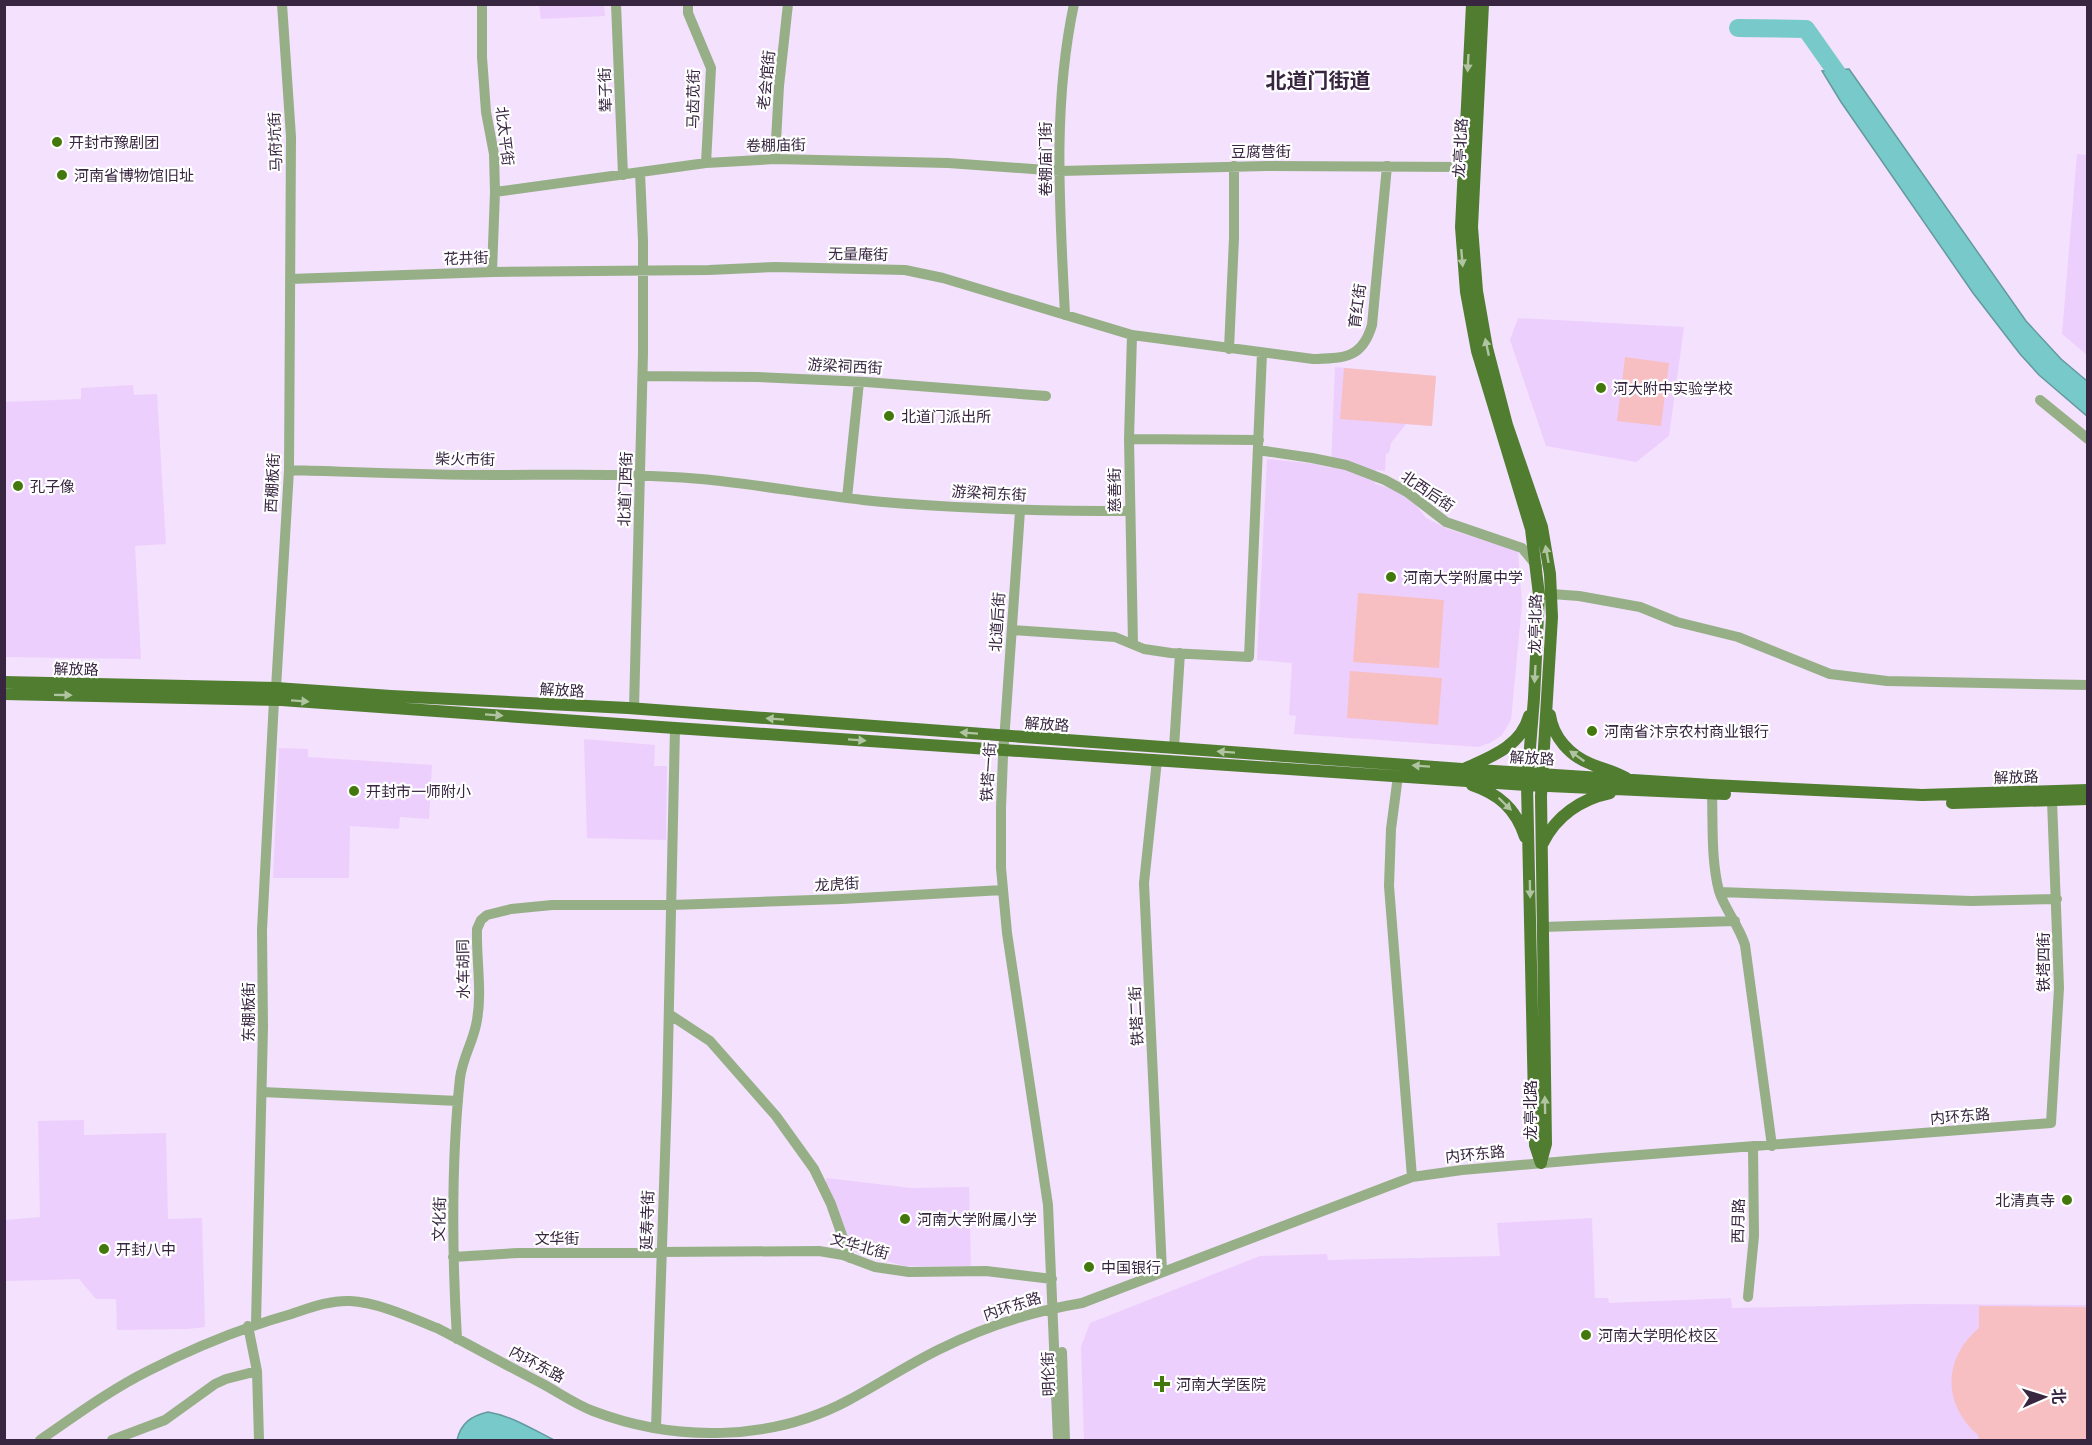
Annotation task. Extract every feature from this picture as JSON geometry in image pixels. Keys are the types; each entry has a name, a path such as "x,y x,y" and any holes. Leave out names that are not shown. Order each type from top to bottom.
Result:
{"main road":[{"name":"龙亭北路","path":"1472,4 1463,167 1462,249 1470,316 1477,351 1531,529 1537,566 1539,609 1527,779 1542,927 1546,1144 1541,1163"},
{"name":"龙亭北路","path":"1483,4 1472,227 1477,291 1487,348 1507,425 1542,527 1550,573 1548,693 1535,848 1535,1145 1541,1163"},
{"name":"解放路","path":"4,682 275,694 675,728 1398,776 1461,775"},
{"path":"1534,698 1521,734 1511,744 1461,775 1507,803 1535,848 1561,818 1575,806 1629,785 1614,771 1580,759 1561,741 1551,724 1548,693"},
{"name":"解放路","path":"4,694 391,696 634,708 1174,748 1461,775 1629,785 1922,795 2088,790"},
{"name":"解放路","path":"1629,785 1712,793 1922,803 2088,799"}],"street":[{"name":"马府坑街","path":"282,4 291,137 290,279"},
{"name":"北太平街","path":"482,4 482,57 486,112 494,154 492,272"},
{"name":"辇子街","path":"616,4 623,175"},
{"name":"马齿苋街","path":"688,4 688,13 711,68 706,163"},
{"name":"老会馆街","path":"775,159 779,86 788,4"},
{"name":"卷棚庙门街","path":"1065,315 1059,171 1061,88 1065,45 1074,4"},
{"name":"卷棚庙街","path":"495,192 706,163 775,159 948,163 1059,171"},
{"name":"豆腐营街","path":"1059,171 1234,166 1463,167"},
{"path":"1228,349 1234,238 1234,166"},
{"name":"育红街","path":"1065,315 1132,335 1228,349 1313,359 1340,358 1355,352 1367,341 1372,325 1387,166"},
{"name":"北道门西街","path":"634,708 643,376 640,172"},
{"name":"无量庵街","path":"643,270 775,267 905,270 943,278 1065,315"},
{"name":"花井街","path":"290,279 492,272 643,270"},
{"name":"西棚板街","path":"275,694 289,470 290,279"},
{"name":"慈善街","path":"1132,335 1129,440 1134,644"},
{"path":"1012,630 1115,637 1144,649 1249,657 1262,353"},
{"name":"游梁祠西街","path":"643,376 757,377 859,382 1046,396"},
{"path":"847,498 859,382"},
{"path":"2040,400 2088,439"},
{"path":"1129,440 1258,445"},
{"name":"北西后街","path":"1258,445 1346,465 1385,480 1407,492 1446,522 1522,548 1537,566"},
{"name":"柴火市街","path":"289,470 641,476"},
{"name":"游梁祠东街","path":"641,476 701,480 847,498 1020,511 1130,511"},
{"name":"北道后街","path":"1005,736 1020,511"},
{"path":"1551,594 1579,596 1640,607 1677,622 1738,636 1830,674 1887,681 2088,685"},
{"path":"1174,748 1180,653"},
{"name":"东棚板街","path":"259,1440 257,1371 252,1325 262,1092 262,930 275,694"},
{"name":"延寿寺街","path":"656,1428 672,905 675,728"},
{"name":"铁塔一街","path":"1005,736 1009,890 1055,1206 1057,1307"},
{"name":"铁塔一街","path":"1007,750 1000,808 1003,890 1007,933 1048,1205 1052,1278 1057,1307"},
{"name":"铁塔二街","path":"1157,760 1144,883 1162,1271"},
{"path":"1398,776 1391,830 1389,886 1412,1177"},
{"path":"1712,793 1714,856 1719,892 1741,930 1745,945 1772,1146"},
{"name":"铁塔四街","path":"2051,1124 2059,988 2052,800"},
{"name":"龙虎街","path":"672,905 1003,890"},
{"path":"1719,892 1971,901 2057,900"},
{"name":"水车胡同","path":"459,1101 463,1063 476,1026 479,995 477,929 481,920 487,915 511,909 541,906 672,905"},
{"path":"1542,927 1735,921"},
{"path":"669,1014 710,1041 776,1116 814,1169 831,1204 849,1258"},
{"path":"262,1092 459,1101"},
{"name":"文化街","path":"457,1339 453,1257 459,1101"},
{"name":"内环东路","path":"40,1440 88,1407 146,1372 209,1342 252,1325 328,1303 351,1301 412,1318 592,1410 627,1422 691,1436 742,1432 824,1411 847,1401 946,1346 1010,1321 1057,1307 1082,1303 1412,1177 1541,1163 2051,1124"},
{"name":"西月路","path":"1748,1297 1754,1236 1753,1146"},
{"name":"文华北街","path":"661,1254 819,1251 833,1252 874,1267 909,1272 986,1271 1052,1278"},
{"name":"文华街","path":"453,1257 518,1253 661,1254"},
{"name":"明伦街","path":"1057,1307 1058,1440"},
{"name":"明伦街","path":"1057,1307 1065,1440"},
{"path":"112,1440 135,1436 176,1413 215,1384 231,1377 257,1371"}],"shaded area":[{"path":"539,5 604,5 605,16 541,19"},
{"path":"1849,69 2026,321 2061,359 2087,381 2087,416 2039,375 1973,293 1822,71"},
{"path":"2077,154 2087,155 2087,355 2062,334"},
{"name":"河大附中实验学校","path":"1518,318 1684,327 1669,436 1636,462 1546,446 1510,340"},
{"path":"1625,357 1669,363 1661,426 1617,421"},
{"name":"河南大学附属中学","path":"1335,367 1436,376 1432,426 1406,424 1391,443 1389,453 1386,454 1385,471 1376,470 1375,484 1397,490 1415,504 1426,518 1448,529 1518,551 1522,604 1511,720 1502,735 1490,743 1478,747 1294,734 1296,716 1289,715 1292,663 1257,660 1267,459 1331,468"},
{"path":"1344,368 1436,376 1432,426 1340,419"},
{"path":"133,385 134,395 157,394 166,544 135,546 141,659 5,657 5,402 81,399 81,388"},
{"path":"1358,593 1444,600 1439,668 1353,662"},
{"path":"1350,671 1442,678 1438,725 1347,718"},
{"path":"584,739 655,745 654,766 667,766 666,840 587,838"},
{"name":"开封市一师附小","path":"279,748 308,749 308,757 432,765 429,819 400,817 399,829 350,826 349,878 273,878"},
{"name":"开封八中","path":"84,1120 84,1135 166,1133 168,1219 202,1218 205,1327 117,1330 116,1299 96,1299 79,1279 5,1281 5,1220 40,1217 38,1121"},
{"name":"河南大学附属小学","path":"826,1178 911,1188 969,1187 971,1266 904,1266 852,1251 826,1187"},
{"name":"河南大学明伦校区","path":"1592,1218 1595,1298 1608,1298 1609,1303 1731,1298 1732,1308 1914,1304 2087,1305 2087,1440 1084,1440 1081,1347 1090,1323 1260,1256 1327,1254 1328,1260 1500,1256 1497,1223"},
{"path":"1979,1306 2087,1307 2087,1440 1979,1440 1978,1435 1966,1423 1958,1409 1953,1395 1952,1381 1953,1367 1959,1353 1967,1340 1979,1328"},
{"path":"488,1412 514,1420 554,1440 457,1440 461,1429 468,1421"}],"waterway":[{"path":"1738,28 1806,29 1849,90"}],"place":[{"name":"开封市豫剧团","path":"57,142"},
{"name":"河南省博物馆旧址","path":"62,175"},
{"name":"河大附中实验学校","path":"1601,388"},
{"name":"北道门派出所","path":"889,416"},
{"name":"孔子像","path":"18,486"},
{"name":"河南大学附属中学","path":"1391,577"},
{"name":"河南省汴京农村商业银行","path":"1592,731"},
{"name":"开封市一师附小","path":"354,791"},
{"name":"北清真寺","path":"2067,1200"},
{"name":"河南大学附属小学","path":"905,1219"},
{"name":"开封八中","path":"104,1249"},
{"name":"中国银行","path":"1089,1267"},
{"name":"河南大学明伦校区","path":"1586,1335"},
{"name":"河南大学医院","path":"1162,1384"}],"district":[{"name":"北道门街道","path":"1318,80"}]}
